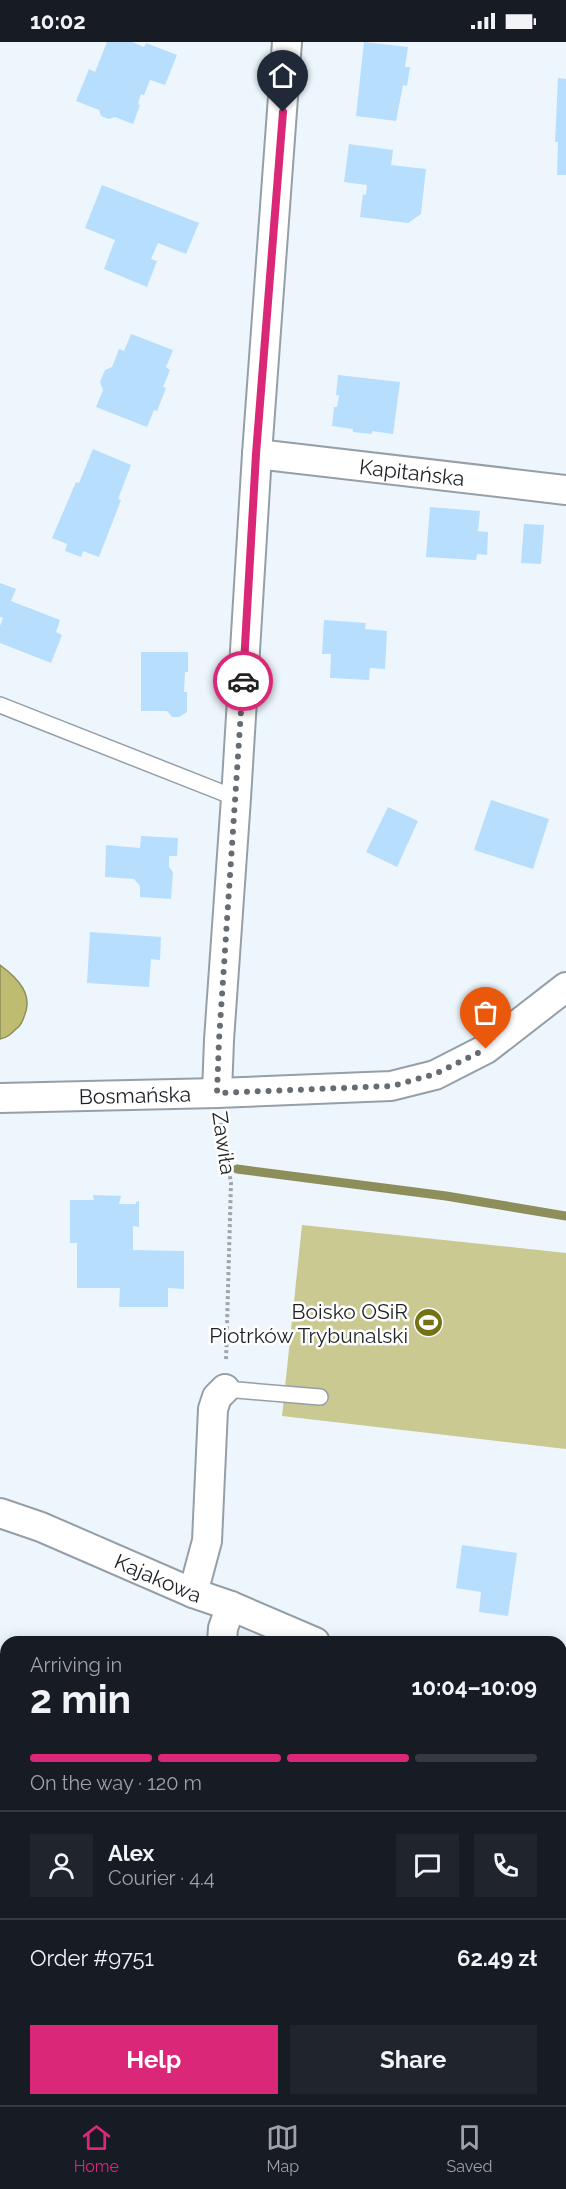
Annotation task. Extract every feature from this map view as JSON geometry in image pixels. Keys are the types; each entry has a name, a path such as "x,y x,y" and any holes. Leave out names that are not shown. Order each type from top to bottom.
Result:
{"street":[{"name":"Zawiła","path":"217,1093 256,454 288,42"},
{"name":"Kapitańska","path":"256,454 566,490"},
{"name":"Bosmańska","path":"0,1098 392,1086 435,1074 486,1049 566,987"},
{"path":"193,1593 207,1541 213,1409 217,1397 225,1389"},
{"name":"Kajakowa","path":"0,1513 41,1527 193,1593 231,1606 301,1636"},
{"path":"222,1636 231,1606"}],"lane":[{"path":"0,705 236,798"},
{"path":"225,1389 320,1397"}],"path":[{"name":"Zawiła","path":"217,1093 231,1183 225,1389"}],"green space":[{"name":"Boisko OSiR Piotrków Trybunalski","path":"302,1225 566,1253 566,1449 282,1416"}],"shaded area":[{"path":"0,965 18,981 26,994 27,1009 20,1025 9,1036 0,1039"}],"building":[{"path":"107,42 132,42 144,47 146,43 177,55 165,85 150,80 144,95 141,94 138,104 140,105 133,124 115,117 109,119 101,116 99,110 76,101 89,69 95,72"},
{"path":"364,42 408,47 405,67 410,67 407,86 403,85 396,121 356,116"},
{"path":"558,78 566,79 566,175 557,175 558,142 555,142"},
{"path":"349,144 393,150 391,165 426,169 421,214 408,223 360,217 363,194 366,195 367,185 344,182"},
{"path":"102,185 199,223 186,254 158,243 151,259 157,261 147,287 104,269 115,240 85,228"},
{"path":"131,334 173,350 166,367 170,370 163,387 166,388 157,411 154,410 147,427 96,407 103,390 100,382 105,370 112,367 119,349 124,351"},
{"path":"338,375 400,382 393,434 372,431 372,434 353,432 353,429 332,426 334,407 337,407 339,395 336,395"},
{"path":"93,449 131,465 118,499 121,500 99,557 83,551 81,557 65,551 67,544 52,538"},
{"path":"430,507 480,511 478,531 488,532 487,555 477,554 476,560 426,557"},
{"path":"524,524 544,525 541,564 521,563"},
{"path":"0,583 16,589 11,601 60,620 56,632 62,635 51,663 0,643 0,626 3,618 0,617"},
{"path":"324,620 366,623 365,629 387,631 385,669 370,668 369,680 330,678 331,654 322,654"},
{"path":"141,652 188,652 188,672 185,672 184,692 187,692 187,712 179,717 172,717 167,711 141,711"},
{"path":"491,800 549,819 533,869 474,850"},
{"path":"388,807 418,821 397,867 366,852"},
{"path":"141,836 178,838 177,856 169,856 169,867 173,872 171,899 140,897 140,886 134,879 105,877 106,845 140,848"},
{"path":"90,932 161,937 160,960 151,959 149,987 87,983"},
{"path":"93,1195 121,1196 119,1204 136,1204 139,1201 139,1227 133,1226 133,1250 184,1251 184,1289 168,1288 168,1307 119,1307 120,1288 77,1288 77,1243 70,1243 70,1200 94,1200"},
{"path":"462,1545 517,1553 508,1616 479,1612 481,1592 456,1588"}],"waterway":[{"path":"237,1169 446,1196 566,1216"}],"way so far":[{"path":"243,681 217,1093 392,1086 435,1074 486,1049"}],"place":[{"name":"Boisko OSiR Piotrków Trybunalski","path":"429,1323"}],"route":[{"path":"243,681 256,454 283,112"}]}
